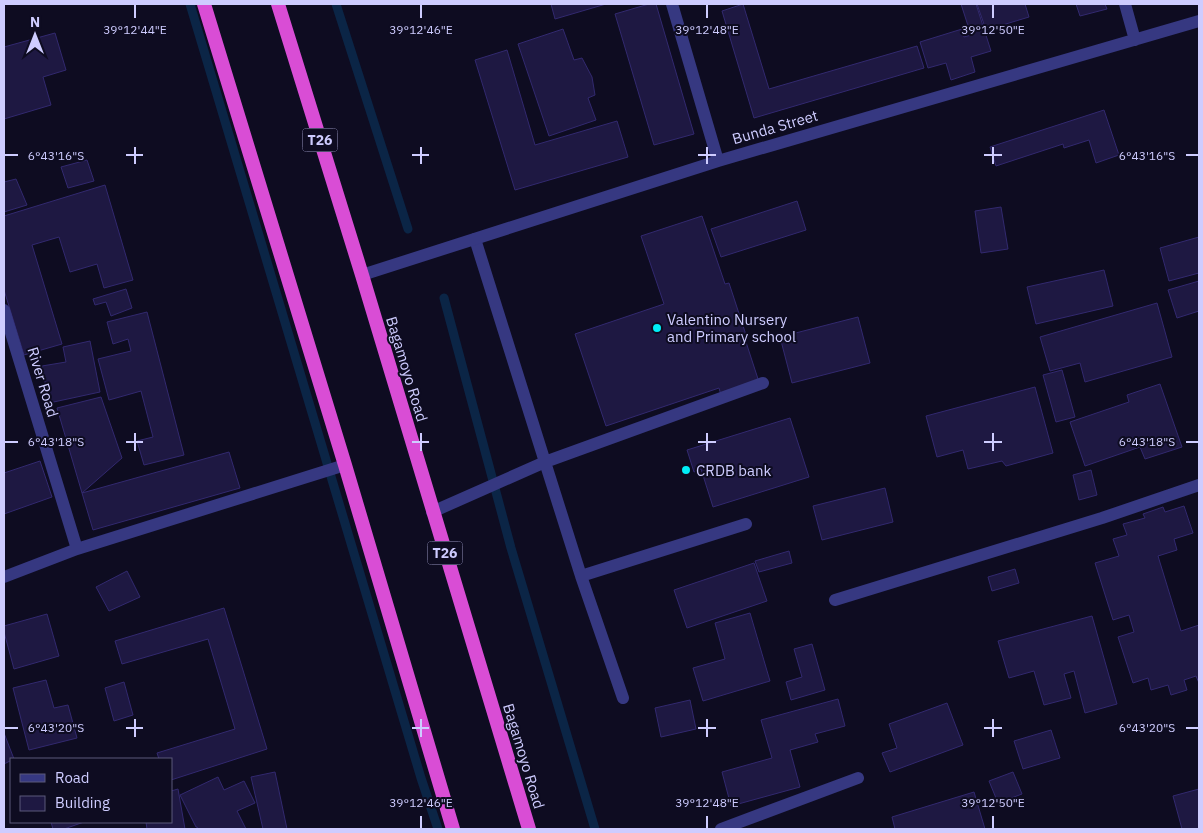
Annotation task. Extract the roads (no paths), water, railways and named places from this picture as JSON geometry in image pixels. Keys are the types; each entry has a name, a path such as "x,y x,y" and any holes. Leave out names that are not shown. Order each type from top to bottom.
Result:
{"highway":[{"path":"204,4 345,465 453,829"},
{"name":"Bagamoyo Road","path":"278,4 529,829"}],"street":[{"path":"672,4 718,161"},
{"path":"1125,4 1135,40"},
{"name":"Bunda Street","path":"362,276 718,161 1199,21"},
{"path":"476,239 580,576 623,698"},
{"name":"River Road","path":"4,310 77,549"},
{"path":"432,512 545,462 764,383"},
{"path":"4,577 77,549 345,465"},
{"path":"835,600 1102,518 1199,485"},
{"path":"580,576 746,524"},
{"path":"721,829 858,778"}],"waterway":[{"path":"190,4 421,778 438,829"},
{"path":"336,4 408,229"},
{"path":"444,298 511,548 595,829"}],"place":[{"name":"Valentino Nursery and Primary school","path":"657,328"},
{"name":"CRDB bank","path":"686,470"}]}
